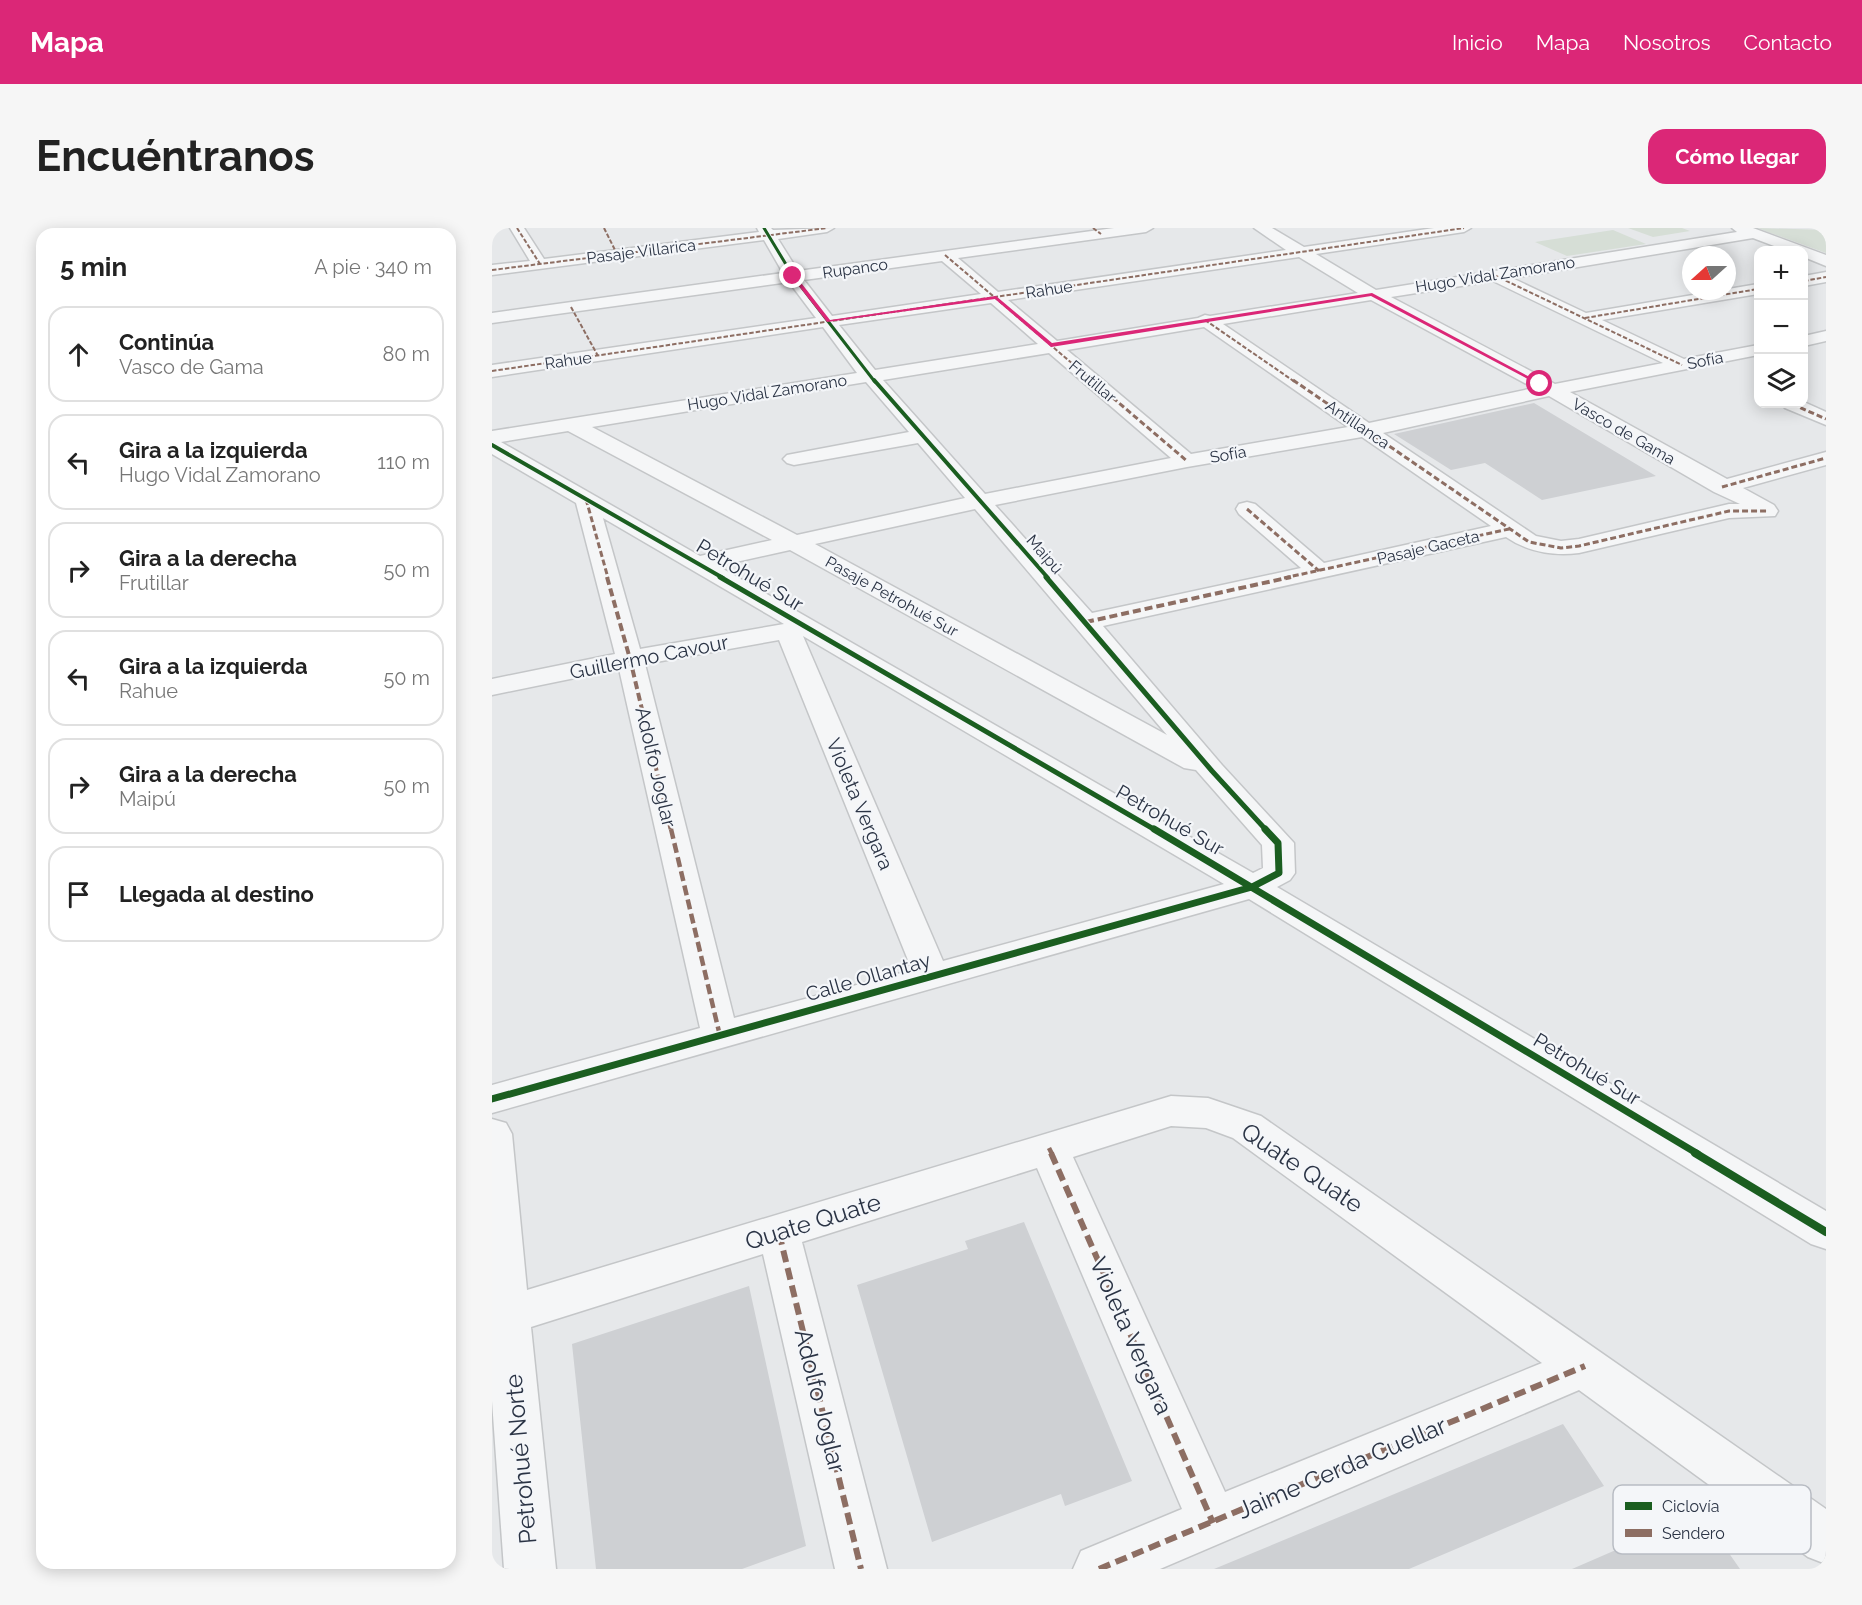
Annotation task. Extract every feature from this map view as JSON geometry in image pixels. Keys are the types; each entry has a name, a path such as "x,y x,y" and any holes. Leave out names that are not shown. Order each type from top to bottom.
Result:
{"street":[{"path":"516,228 540,264"},
{"path":"604,228 617,254"},
{"name":"Pasaje Villarica","path":"492,270 766,232 827,228"},
{"name":"Rupanco","path":"492,318 945,255 1097,231 1146,228"},
{"name":"Rahue","path":"492,371 1464,228"},
{"name":"Vasco de Gama","path":"1253,231 1300,252 1363,295 1528,395 1688,487"},
{"name":"Vasco de Gama","path":"1253,231 1279,254 1552,390 1715,493 1767,511 1729,511 1715,493"},
{"path":"1746,231 1787,246"},
{"name":"Hugo Vidal Zamorano","path":"492,437 1494,275 1746,231"},
{"name":"Maipú","path":"766,232 793,276 869,375 1086,622 1212,771 1278,843 1279,873 1252,886"},
{"path":"1808,254 1826,261"},
{"name":"Frutillar","path":"945,255 1187,461"},
{"path":"1494,275 1682,365"},
{"path":"1808,280 1826,277"},
{"path":"1585,318 1754,290"},
{"path":"571,307 598,356"},
{"name":"Antillanca","path":"1205,320 1509,529"},
{"path":"1808,340 1826,336"},
{"name":"Sofía","path":"699,563 981,501 1187,461 1367,430 1552,390 1754,351"},
{"path":"1801,408 1826,419"},
{"name":"Pasaje Petrohué Sur","path":"571,424 793,542 1212,771"},
{"path":"794,459 922,436"},
{"name":"Petrohué Sur","path":"492,445 699,563 797,629 1252,886 1826,1232"},
{"path":"1715,493 1826,458"},
{"name":"Adolfo Joglar","path":"586,499 630,659 720,1035"},
{"path":"1247,509 1319,571"},
{"path":"1509,529 1529,542 1562,548 1729,511"},
{"name":"Pasaje Gaceta","path":"1086,622 1509,529"},
{"name":"Guillermo Cavour","path":"492,687 797,629"},
{"name":"Violeta Vergara","path":"797,629 932,976"},
{"name":"Calle Ollantay","path":"492,1099 1252,886"},
{"name":"Quate Quate","path":"500,1317 1172,1111 1208,1113 1246,1127 1750,1485"},
{"name":"Petrohué Norte","path":"492,1134 500,1317 530,1569"},
{"name":"Violeta Vergara","path":"1049,1148 1213,1523"},
{"name":"Adolfo Joglar","path":"779,1233 861,1569"},
{"name":"Jaime Cerda Cuellar","path":"1099,1569 1584,1366"},
{"name":"Quate Quate","path":"1811,1528 1826,1539"}],"shaded area":[{"path":"1628,228 1682,228 1690,231 1653,237"},
{"path":"1758,228 1826,230 1826,253 1808,246"},
{"path":"1613,230 1646,244 1567,256 1535,242"}],"building":[{"path":"1534,403 1656,476 1542,500 1485,463 1451,470 1394,434"},
{"path":"1024,1222 1132,1481 1065,1506 1061,1494 932,1542 857,1285 968,1249 965,1241"},
{"path":"749,1286 806,1546 742,1569 596,1569 572,1344"},
{"path":"1563,1424 1604,1486 1409,1569 1214,1569"},
{"path":"1613,1551 1613,1554 1730,1554 1740,1569 1572,1569"}],"marked path":[{"path":"517,228 540,264"},
{"path":"604,228 617,254"},
{"path":"492,270 827,228"},
{"path":"1093,228 1101,234"},
{"path":"492,371 1464,228"},
{"path":"945,255 1187,461"},
{"path":"1494,275 1682,365"},
{"path":"1808,280 1826,277"},
{"path":"1585,318 1754,290"},
{"path":"571,307 598,356"},
{"path":"1205,320 1529,542 1561,548 1579,546 1729,511 1767,511"},
{"path":"1801,408 1826,419"},
{"path":"1722,487 1826,458"},
{"path":"586,499 630,659 720,1036"},
{"path":"1247,509 1319,571"},
{"path":"1086,622 1509,529"},
{"path":"1049,1148 1213,1523"},
{"path":"779,1233 861,1569"},
{"path":"1099,1569 1585,1366"}],"cycle path":[{"path":"492,1099 1252,887 1279,873 1278,843 1212,771 1086,622 863,368 793,276 764,228"},
{"path":"492,445 1253,887 1826,1232"}],"route":[{"path":"793,276 829,321 996,297 1051,345 1372,294 1540,384"}]}
